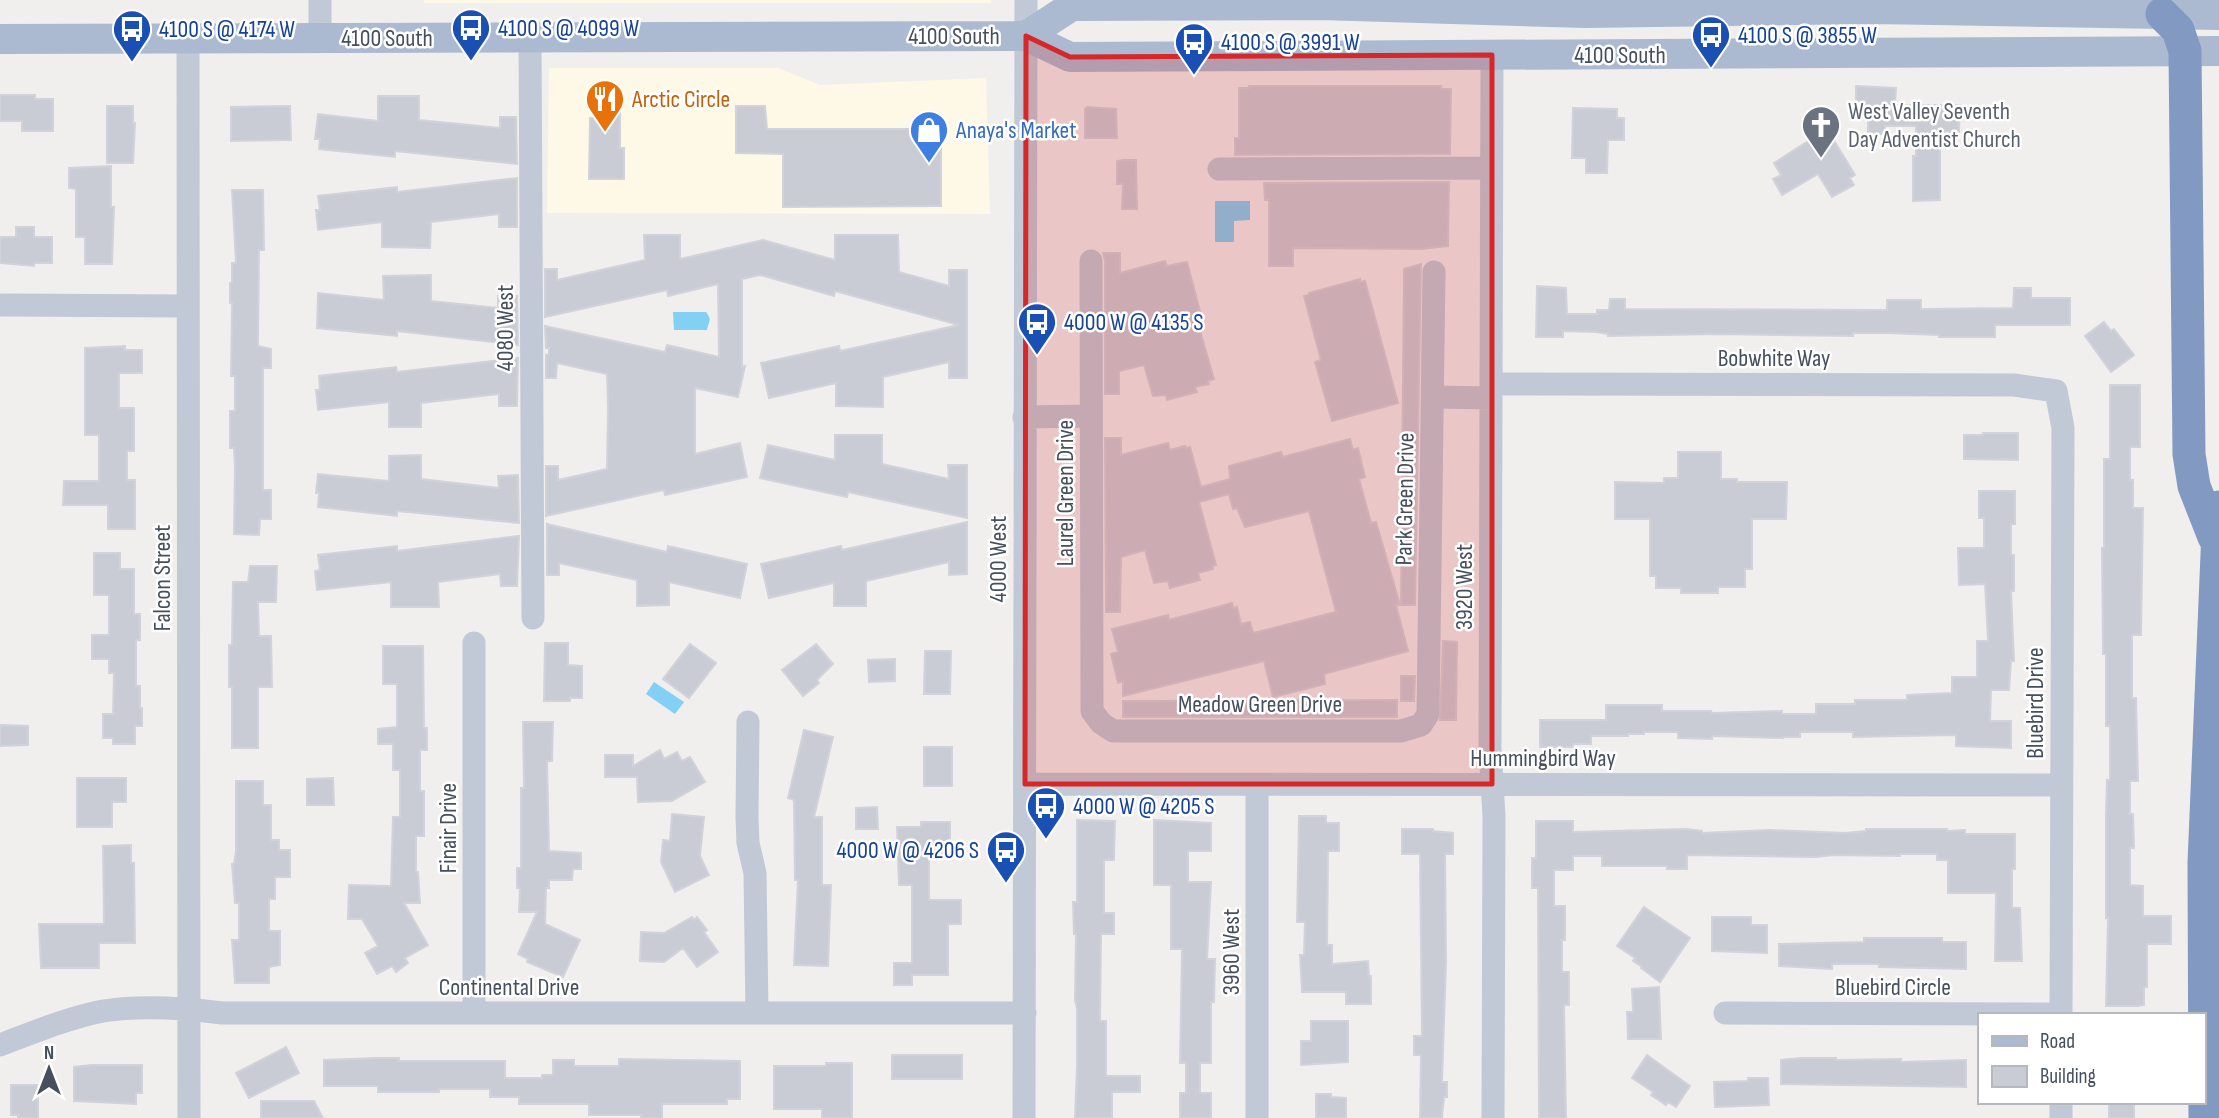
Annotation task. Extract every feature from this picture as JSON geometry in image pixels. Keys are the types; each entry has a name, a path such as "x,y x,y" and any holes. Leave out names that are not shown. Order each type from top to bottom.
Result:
{"highway":[{"path":"2162,14 2178,30 2185,51 2189,454 2194,486 2218,548"},
{"path":"2205,1013 2204,863 2219,507"}],"main road":[{"name":"4100 South","path":"1027,36 1072,6 1321,5 1527,12 1804,6 2219,15"},
{"path":"1285,56 1348,36 1719,34 1759,26 1804,6"},
{"name":"4100 South","path":"0,39 1027,36 1070,57 2219,51"}],"street":[{"path":"320,0 320,38"},
{"name":"4000 West","path":"1024,1118 1026,0"},
{"name":"4080 West","path":"530,37 533,618"},
{"name":"Falcon Street","path":"188,38 189,1118"},
{"name":"3920 West","path":"1492,55 1489,750 1494,816 1493,1118"},
{"path":"1219,169 1492,168"},
{"name":"Laurel Green Drive","path":"1091,261 1092,710 1101,723"},
{"name":"Park Green Drive","path":"1421,725 1428,714 1434,272"},
{"path":"0,306 188,306"},
{"name":"Bobwhite Way","path":"1433,397 1491,391 2014,385 2056,391"},
{"name":"Bluebird Drive","path":"2056,391 2063,428 2061,1013"},
{"path":"1024,417 1090,416"},
{"name":"Finair Drive","path":"474,643 474,1013"},
{"path":"748,722 747,817 748,843 756,883 757,1013"},
{"name":"Meadow Green Drive","path":"1101,723 1113,730 1401,731 1421,725"},
{"name":"Hummingbird Way","path":"1025,785 2061,785"},
{"name":"3960 West","path":"1257,785 1257,1118"},
{"name":"Continental Drive","path":"0,1045 71,1020 106,1011 157,1008 222,1013 1025,1013"},
{"name":"Bluebird Circle","path":"1725,1013 1978,1014"}],"highlighted area":[{"path":"1026,36 1070,57 1492,55 1492,784 1025,784"}],"shaded area":[{"path":"424,0 991,0 991,3 424,3"},
{"path":"549,68 778,68 820,85 986,78 990,214 547,213"}],"water":[{"path":"1215,201 1250,201 1250,220 1234,221 1234,242 1215,242"},
{"path":"673,312 706,312 710,320 707,330 674,330"},
{"path":"654,682 684,702 675,714 646,694"}],"building":[{"path":"1441,86 1441,89 1451,89 1450,154 1235,155 1235,138 1239,138 1239,88"},
{"path":"1856,86 1896,88 1895,105 1960,105 1959,132 1940,132 1940,200 1913,201 1916,126 1885,126 1885,134 1868,134 1868,114 1866,111 1856,111"},
{"path":"0,95 35,95 35,99 53,99 53,131 22,131 22,121 0,121"},
{"path":"378,96 419,96 419,120 500,128 500,117 516,117 517,164 395,151 395,157 319,149 320,139 315,139 318,114 378,121"},
{"name":"Arctic Circle","path":"595,96 620,96 620,148 624,148 624,179 589,179 590,118 595,118"},
{"path":"107,106 133,106 133,163 107,163"},
{"path":"290,106 291,140 231,141 231,107"},
{"path":"736,106 765,106 767,129 941,129 941,206 783,207 783,154 736,153"},
{"path":"1087,107 1116,109 1117,138 1085,138"},
{"path":"1573,108 1617,109 1617,118 1624,118 1624,140 1608,140 1607,173 1586,173 1586,158 1572,158"},
{"name":"West Valley Seventh Day Adventist Church","path":"1827,129 1855,175 1850,178 1854,185 1832,197 1818,174 1782,195 1773,179 1781,175 1774,163"},
{"path":"1136,160 1137,209 1122,209 1123,184 1117,184 1117,161"},
{"path":"111,166 111,207 114,207 112,264 85,264 85,237 76,237 76,189 69,188 69,168"},
{"path":"517,178 517,227 499,227 499,214 431,222 430,248 382,247 382,222 318,230 318,196 397,187 397,192"},
{"path":"1449,182 1448,246 1421,249 1293,248 1293,266 1269,266 1269,200 1265,200 1264,183"},
{"path":"232,190 263,190 264,250 259,250 258,346 271,349 271,368 263,368 263,490 271,490 271,519 260,519 259,535 234,534 235,468 234,448 230,448 230,411 235,411 235,376 231,376 230,283 232,263 236,263"},
{"path":"16,227 34,227 34,237 52,237 52,263 34,263 34,266 0,263 0,237 16,237"},
{"path":"644,235 680,235 680,259 763,240 835,260 835,235 898,235 899,272 949,286 949,270 967,270 967,378 949,378 949,362 883,377 883,407 836,406 836,383 769,398 761,363 839,346 840,351 959,325 835,291 834,296 760,275 742,279 742,367 745,366 738,397 695,388 695,454 740,443 747,477 665,495 664,490 546,516 546,466 558,466 558,480 607,469 608,407 607,374 557,363 556,378 546,378 546,355 549,354 549,348 546,348 545,326 665,352 667,345 719,357 718,284 668,296 667,290 545,317 545,269 557,269 557,280 645,260"},
{"path":"1103,253 1120,253 1120,273 1165,261 1167,266 1187,262 1201,315 1196,317 1214,379 1208,381 1209,384 1195,387 1197,392 1167,400 1166,395 1153,396 1144,365 1119,371 1119,394 1105,394"},
{"path":"1421,264 1415,605 1401,605 1404,269"},
{"path":"431,275 431,301 498,308 498,296 517,296 518,345 397,331 397,336 317,328 318,293 384,300 383,276"},
{"path":"1360,279 1360,282 1365,281 1398,403 1332,421 1315,362 1321,360 1304,296"},
{"path":"1537,286 1566,288 1567,314 1597,314 1597,310 1609,310 1610,299 1625,299 1625,309 1887,310 1887,300 1921,300 1921,309 2013,308 2014,288 2031,288 2031,298 2070,298 2070,325 1995,325 1995,337 1887,333 1853,333 1853,336 1608,336 1596,332 1563,331 1563,337 1536,337"},
{"path":"2104,322 2111,331 2114,329 2134,355 2111,372 2085,336"},
{"path":"125,346 125,350 142,350 142,373 119,373 119,408 134,408 134,451 127,451 127,480 135,480 135,529 108,529 108,505 63,505 64,481 99,481 99,435 85,435 85,348"},
{"path":"518,358 517,406 499,406 499,394 421,403 421,427 389,427 389,402 318,410 316,390 320,390 319,376 396,367 397,372"},
{"path":"2110,385 2140,385 2140,447 2130,447 2133,508 2143,508 2141,635 2132,635 2132,698 2136,698 2138,781 2130,781 2134,848 2130,848 2130,885 2143,886 2143,916 2171,916 2171,944 2147,944 2147,987 2144,987 2144,1005 2138,1006 2106,1006 2106,814 2107,780 2110,780 2110,726 2106,726 2102,548 2104,459 2110,459"},
{"path":"2018,433 2018,460 1964,459 1964,435"},
{"path":"835,435 882,435 882,464 949,479 948,465 967,465 967,518 848,492 847,497 760,478 768,445 835,460"},
{"path":"1105,438 1121,438 1121,455 1168,443 1170,450 1190,447 1201,487 1230,479 1229,466 1281,452 1283,457 1350,439 1353,450 1358,448 1365,477 1359,479 1371,523 1376,522 1400,605 1396,605 1408,651 1324,674 1325,684 1273,697 1264,661 1123,696 1123,681 1118,683 1111,654 1118,652 1112,629 1168,615 1169,620 1232,603 1233,608 1237,607 1241,624 1250,622 1253,633 1336,612 1309,511 1245,527 1237,508 1233,509 1229,494 1199,502 1216,565 1212,566 1213,569 1198,573 1200,580 1170,588 1168,581 1154,583 1145,550 1121,557 1120,612 1106,612"},
{"path":"1678,452 1721,452 1721,479 1737,479 1737,482 1787,482 1786,519 1752,519 1752,569 1745,569 1745,587 1718,587 1718,593 1681,593 1681,588 1656,588 1656,576 1650,576 1650,519 1615,519 1615,482 1664,483 1664,478 1678,478"},
{"path":"421,455 421,479 499,488 498,476 518,475 519,523 397,511 397,516 318,507 318,474 389,481 389,456"},
{"path":"1979,491 2015,491 2015,524 2011,524 2011,555 2014,555 2014,591 2011,591 2014,661 2011,661 2009,690 1991,690 1990,721 2011,721 2011,748 1956,746 1956,735 1853,737 1853,732 1800,732 1800,737 1783,738 1712,736 1712,739 1678,738 1678,732 1644,732 1628,736 1591,736 1591,744 1573,744 1573,747 1540,747 1540,720 1606,720 1606,705 1662,705 1662,711 1782,711 1782,714 1816,714 1816,704 1855,704 1855,700 1907,700 1907,695 1952,693 1952,677 1977,677 1977,641 1988,641 1985,584 1959,585 1958,548 1984,548 1984,518 1979,518"},
{"path":"967,522 967,574 949,575 949,562 866,581 866,606 834,606 834,583 769,598 761,564 841,546 842,550"},
{"path":"547,524 667,552 668,546 747,564 740,598 669,582 669,605 637,606 637,580 559,563 559,575 547,575"},
{"path":"519,536 517,586 501,586 500,574 438,582 439,607 391,607 391,582 317,590 315,571 320,570 318,555 397,546 397,551"},
{"path":"94,553 120,553 120,569 134,569 134,614 140,614 140,640 136,640 136,686 140,686 142,708 142,726 135,726 135,744 113,744 113,738 103,738 103,714 113,714 114,673 109,673 109,659 92,659 92,635 109,635 109,595 94,595"},
{"path":"250,566 277,566 276,602 258,602 259,636 271,636 272,687 258,687 258,748 232,748 229,645 232,645 233,582 248,582"},
{"path":"1443,641 1457,642 1456,720 1440,720"},
{"path":"545,643 568,643 568,665 582,666 582,698 544,701"},
{"path":"690,644 716,663 689,698 663,679"},
{"path":"816,644 833,664 817,680 819,683 803,696 782,670"},
{"path":"383,646 423,646 424,728 427,728 427,750 420,750 424,836 416,836 416,872 420,903 404,903 428,945 405,958 408,963 396,972 392,966 377,974 365,953 378,946 362,919 348,919 349,885 391,886 393,817 400,817 400,770 393,770 393,744 378,744 378,729 397,727 397,684 383,684"},
{"path":"925,651 951,651 950,694 924,694"},
{"path":"895,659 895,681 869,682 868,660"},
{"path":"1401,676 1415,676 1414,701 1401,701"},
{"path":"1397,700 1397,717 1123,717 1123,701"},
{"path":"523,722 553,722 552,761 547,761 549,851 581,853 581,869 573,869 572,880 549,880 549,888 546,888 545,924 580,940 563,977 527,962 528,959 518,954 537,912 519,912 520,888 517,888 517,868 521,868 521,788 524,788"},
{"path":"0,725 28,726 28,745 0,746"},
{"path":"804,730 833,737 814,817 822,817 822,885 831,885 828,966 794,965 798,880 795,880 794,800 788,798"},
{"path":"924,747 952,747 952,786 924,786"},
{"path":"660,750 664,759 677,752 682,761 690,757 705,782 672,801 638,802 637,777 605,777 605,755 633,755 633,766"},
{"path":"77,778 126,778 126,802 112,802 112,827 77,827"},
{"path":"333,778 334,805 307,805 307,779"},
{"path":"236,781 263,781 263,805 271,805 271,840 279,840 279,850 290,850 290,877 275,877 275,899 269,899 269,931 280,931 280,965 269,967 269,983 235,983 232,940 239,940 239,903 235,903 232,864 236,851"},
{"path":"877,807 878,829 856,829 856,808"},
{"path":"672,814 704,817 700,856 709,875 675,892 661,862 663,840 670,841"},
{"path":"1299,816 1326,816 1326,823 1339,823 1339,851 1328,851 1327,945 1332,945 1332,964 1368,961 1371,1004 1346,1004 1346,992 1302,992 1300,955 1304,955 1305,922 1297,922"},
{"path":"1077,820 1115,821 1114,860 1104,860 1104,913 1114,913 1114,934 1101,934 1100,1021 1106,1021 1106,1076 1140,1076 1140,1092 1112,1092 1112,1118 1075,1118 1077,1009 1073,902 1077,902"},
{"path":"1154,820 1211,823 1211,851 1188,851 1188,882 1211,882 1207,959 1215,959 1214,1002 1211,1002 1211,1063 1200,1063 1200,1093 1211,1093 1211,1118 1180,1118 1180,1093 1186,1093 1186,1063 1180,1063 1182,949 1171,949 1171,885 1154,885"},
{"path":"1536,821 1573,821 1573,832 1686,829 1702,833 1770,830 1846,833 1866,829 1947,829 1965,830 1965,834 2015,834 2012,908 2020,908 2022,961 1995,961 1996,893 1948,893 1948,860 1937,860 1937,854 1816,857 1687,855 1687,869 1667,869 1667,866 1602,866 1602,856 1573,856 1573,870 1554,870 1554,906 1565,906 1562,972 1569,972 1569,1005 1564,1005 1566,1118 1539,1118 1538,888 1532,888 1532,858 1536,858"},
{"path":"921,822 950,822 950,856 929,856 929,900 961,900 961,924 948,924 948,975 912,975 912,985 894,985 894,963 912,963 912,885 899,885 897,827 921,827"},
{"path":"1402,829 1433,829 1453,833 1453,854 1445,854 1446,962 1442,1082 1447,1082 1447,1097 1444,1097 1442,1118 1420,1118 1421,1055 1414,1055 1414,1036 1422,1036 1420,854 1402,854"},
{"path":"131,845 131,863 134,863 135,943 99,943 99,968 41,968 39,924 104,924 103,846"},
{"path":"1644,907 1690,938 1660,982 1633,961 1635,958 1617,946"},
{"path":"692,917 694,920 697,917 707,930 704,932 718,952 697,967 683,948 664,962 640,961 641,932 664,933"},
{"path":"1712,917 1751,917 1751,925 1767,925 1767,953 1712,951"},
{"path":"1864,938 1942,938 1942,942 1966,942 1966,969 1879,967 1879,964 1832,964 1832,969 1779,966 1779,944 1864,942"},
{"path":"1659,987 1661,1039 1628,1039 1627,1012 1633,1012 1632,989"},
{"path":"1311,1021 1348,1021 1348,1062 1301,1065 1301,1041 1311,1041"},
{"path":"286,1047 299,1073 249,1098 236,1073"},
{"path":"892,1055 962,1055 962,1079 892,1079"},
{"path":"1647,1055 1690,1086 1676,1107 1668,1102 1666,1105 1632,1078"},
{"path":"399,1058 399,1061 505,1061 505,1078 542,1078 542,1075 553,1075 553,1060 574,1060 574,1066 619,1066 619,1059 740,1061 740,1099 727,1099 727,1104 662,1104 662,1118 641,1118 641,1115 589,1115 589,1104 519,1104 519,1097 490,1097 490,1089 378,1092 378,1086 324,1086 324,1060"},
{"path":"1901,1059 1901,1062 1966,1060 1966,1087 1781,1084 1781,1060"},
{"path":"826,1063 852,1063 852,1118 822,1118 822,1109 774,1109 774,1066 826,1066"},
{"path":"142,1065 142,1093 136,1093 136,1104 74,1101 74,1067"},
{"path":"1748,1078 1768,1078 1769,1105 1715,1107 1714,1082 1748,1081"},
{"path":"11,1085 38,1085 38,1118 18,1118 18,1115 11,1115"},
{"path":"1316,1094 1346,1098 1346,1118 1316,1118"},
{"path":"261,1101 314,1101 323,1118 261,1118"},
{"path":"2109,1104 2134,1104 2134,1118 2109,1118"}],"place":[{"name":"4100 S @ 4099 W","path":"471,62"},
{"name":"4100 S @ 4174 W","path":"132,63"},
{"name":"4100 S @ 3855 W","path":"1711,69"},
{"name":"4100 S @ 3991 W","path":"1194,76"},
{"name":"Arctic Circle","path":"605,133"},
{"name":"West Valley Seventh Day Adventist Church","path":"1821,159"},
{"name":"Anaya's Market","path":"929,164"},
{"name":"4000 W @ 4135 S","path":"1037,356"},
{"name":"4000 W @ 4205 S","path":"1046,840"},
{"name":"4000 W @ 4206 S","path":"1006,884"}]}
